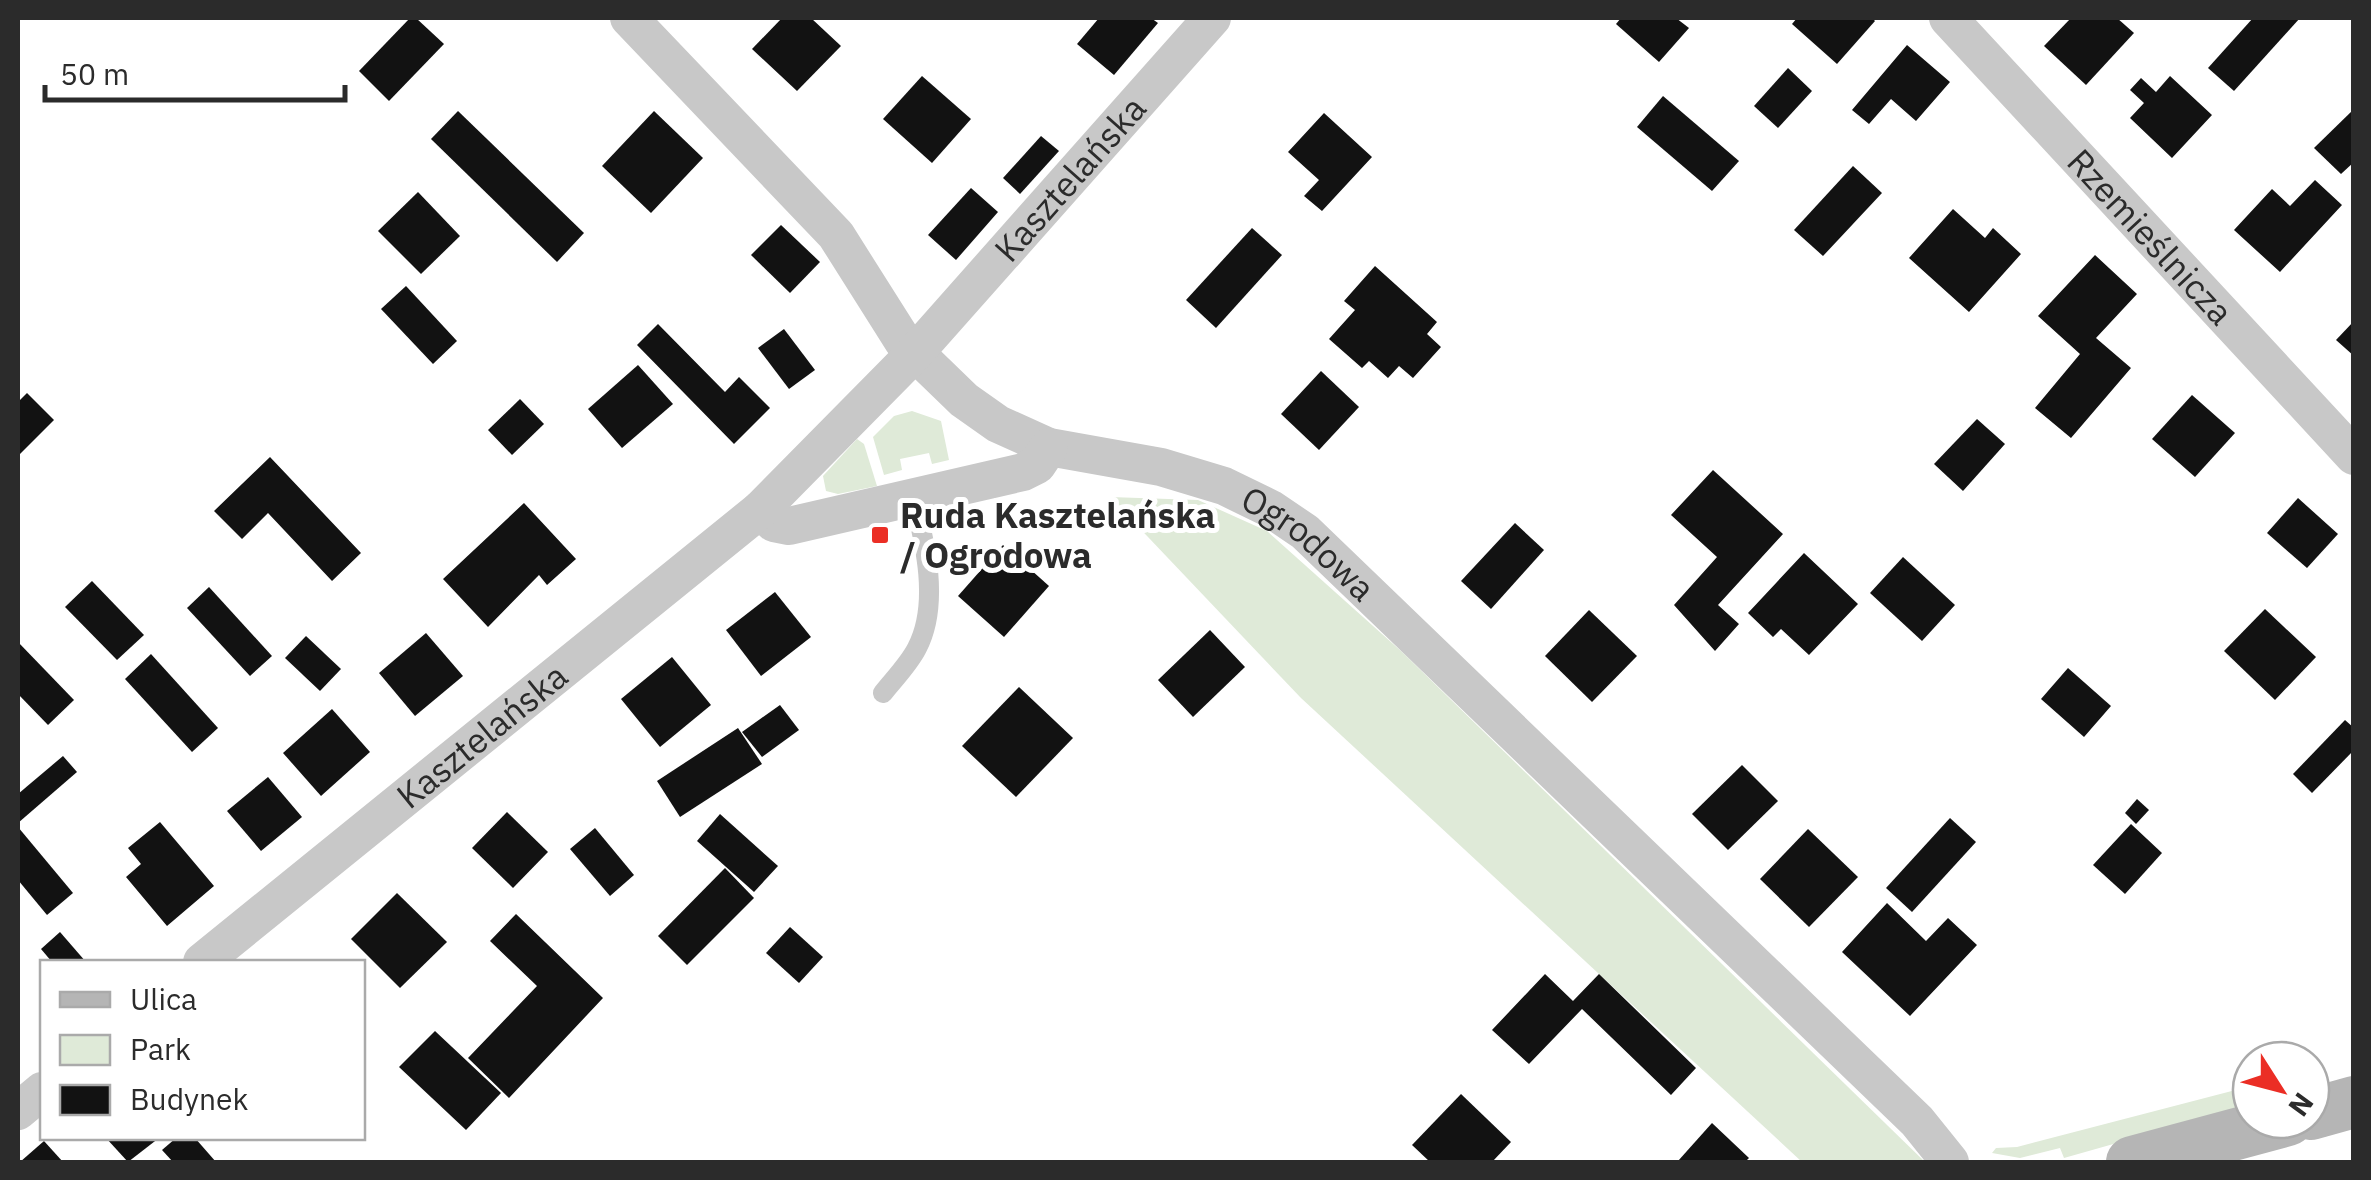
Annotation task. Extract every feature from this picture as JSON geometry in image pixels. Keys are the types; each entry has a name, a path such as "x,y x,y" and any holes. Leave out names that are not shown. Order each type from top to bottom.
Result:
{"main road":[{"path":"2132,1162 2231,1135"}],"street":[{"name":"Ogrodowa","path":"629,18 836,235 914,354 998,424 1048,446 1194,475 1248,497 1304,532 1917,1121 1950,1162"},
{"name":"Kasztelańska","path":"204,960 760,510 914,354 1212,18"},
{"name":"Rzemieślnicza","path":"1948,18 2354,456"},
{"path":"760,510 774,522 790,526 1023,472 1037,465 1048,446"},
{"path":"18,1111 40,1092"}],"lane":[{"path":"883,693 917,648 928,614 926,547 914,498"}],"green space":[{"path":"912,411 941,421 949,460 932,464 929,453 900,459 902,470 884,475 873,437 894,416"},
{"path":"857,439 864,444 877,486 838,494 826,491 823,476"},
{"path":"1110,497 1198,500 1267,531 1401,651 1925,1162 1802,1162 1301,698"},
{"path":"2231,1091 2231,1111 2064,1158 2060,1148 2020,1158 1992,1153 1996,1148 2017,1147"}],"building":[{"path":"410,18 416,18 444,44 389,101 359,71"},
{"path":"782,18 811,18 841,46 797,91 752,49"},
{"path":"1099,18 1151,18 1158,23 1114,75 1077,44"},
{"path":"1621,18 1676,18 1689,28 1659,62 1616,24"},
{"path":"1797,18 1875,21 1837,64 1792,24"},
{"path":"2071,18 2117,18 2134,33 2086,85 2044,46"},
{"path":"2253,18 2300,18 2234,91 2208,68"},
{"path":"1907,45 1950,82 1916,121 1891,99 1869,124 1852,110"},
{"path":"1788,68 1812,91 1778,128 1754,106"},
{"path":"922,76 971,119 932,163 883,119"},
{"path":"2170,76 2212,115 2172,158 2130,118 2144,103 2130,90 2141,78 2156,92"},
{"path":"1663,96 1739,161 1712,191 1637,127"},
{"path":"2354,109 2354,162 2341,174 2314,148"},
{"path":"458,111 584,233 557,262 431,139"},
{"path":"654,111 703,158 651,213 602,166"},
{"path":"1324,113 1372,157 1322,211 1304,196 1319,180 1288,152"},
{"path":"1041,136 1059,151 1020,194 1003,178"},
{"path":"1853,166 1882,193 1823,256 1794,230"},
{"path":"2315,180 2342,205 2280,272 2234,230 2272,189 2290,206"},
{"path":"971,188 998,212 956,260 928,235"},
{"path":"418,192 460,236 421,274 378,231"},
{"path":"1953,209 1985,238 1993,228 2021,254 1969,312 1909,258"},
{"path":"781,225 820,262 790,293 751,255"},
{"path":"1252,228 1282,255 1216,328 1186,300"},
{"path":"2095,255 2137,294 2096,338 2131,368 2071,438 2035,408 2080,354 2038,316"},
{"path":"1375,266 1437,322 1427,334 1441,347 1413,378 1399,366 1388,378 1369,361 1362,368 1329,339 1355,310 1344,301"},
{"path":"406,286 457,341 433,364 381,309"},
{"path":"2354,321 2354,356 2336,340"},
{"path":"658,324 725,392 739,377 770,408 734,444 637,345"},
{"path":"784,329 815,370 789,389 758,348"},
{"path":"638,365 673,404 622,448 588,409"},
{"path":"1321,371 1359,407 1319,450 1281,414"},
{"path":"27,393 54,420 18,456 18,402"},
{"path":"2192,395 2235,433 2195,477 2152,439"},
{"path":"520,399 544,424 512,455 488,430"},
{"path":"1977,419 2005,444 1963,491 1934,464"},
{"path":"270,457 361,553 332,581 268,513 242,539 214,511"},
{"path":"1713,470 1783,534 1718,605 1739,624 1715,651 1674,605 1717,557 1671,515"},
{"path":"2298,498 2338,534 2307,568 2267,533"},
{"path":"524,503 576,559 547,585 539,575 488,627 443,579"},
{"path":"1515,523 1544,550 1491,609 1461,581"},
{"path":"1003,545 1049,586 1004,637 958,596"},
{"path":"1804,553 1858,604 1809,655 1781,629 1773,637 1748,613"},
{"path":"1903,557 1955,605 1922,641 1870,593"},
{"path":"92,581 144,635 117,660 65,607"},
{"path":"209,587 272,656 250,676 187,608"},
{"path":"775,592 811,637 761,676 726,630"},
{"path":"2265,609 2316,657 2275,700 2224,651"},
{"path":"1589,610 1637,656 1592,702 1545,656"},
{"path":"1210,630 1245,667 1193,717 1158,680"},
{"path":"426,633 463,676 415,716 379,673"},
{"path":"306,636 341,669 320,691 285,658"},
{"path":"18,642 74,700 48,725 18,694"},
{"path":"151,654 218,728 192,752 125,679"},
{"path":"672,657 711,705 660,747 621,699"},
{"path":"2068,668 2111,706 2084,737 2041,699"},
{"path":"1019,687 1073,738 1016,797 962,746"},
{"path":"780,705 799,730 762,757 742,732"},
{"path":"332,709 370,752 321,796 283,753"},
{"path":"2345,720 2354,728 2354,750 2312,793 2293,774"},
{"path":"738,728 762,764 680,817 657,781"},
{"path":"63,756 77,772 18,823 18,794"},
{"path":"1742,765 1778,801 1728,850 1692,814"},
{"path":"268,777 302,817 261,851 227,811"},
{"path":"2137,799 2149,810 2136,824 2125,813"},
{"path":"507,812 548,852 513,888 472,848"},
{"path":"720,814 778,866 754,892 697,841"},
{"path":"1950,818 1976,842 1912,912 1886,888"},
{"path":"160,822 214,886 167,926 126,877 141,864 128,848"},
{"path":"2131,824 2162,853 2125,894 2093,865"},
{"path":"18,827 73,893 47,915 18,880"},
{"path":"595,828 634,875 610,896 570,849"},
{"path":"1808,829 1858,877 1809,927 1760,879"},
{"path":"725,868 754,898 687,965 658,936"},
{"path":"397,893 447,942 400,988 351,939"},
{"path":"1887,903 1926,941 1948,918 1977,945 1910,1016 1842,952"},
{"path":"516,914 603,998 509,1098 468,1058 537,986 490,941"},
{"path":"790,927 823,957 799,983 766,953"},
{"path":"60,932 84,960 50,960 41,949"},
{"path":"1545,974 1573,1001 1599,974 1696,1068 1671,1095 1582,1009 1529,1064 1492,1030"},
{"path":"435,1031 501,1093 466,1130 399,1067"},
{"path":"1461,1094 1511,1142 1492,1162 1430,1162 1412,1145"},
{"path":"1712,1123 1749,1158 1745,1162 1678,1161"},
{"path":"108,1140 156,1140 128,1162"},
{"path":"174,1140 197,1140 216,1162 173,1162 162,1150"},
{"path":"44,1141 63,1162 20,1162"}],"place":[{"name":"Ruda Kasztelańska / Ogrodowa","path":"880,535"}]}
